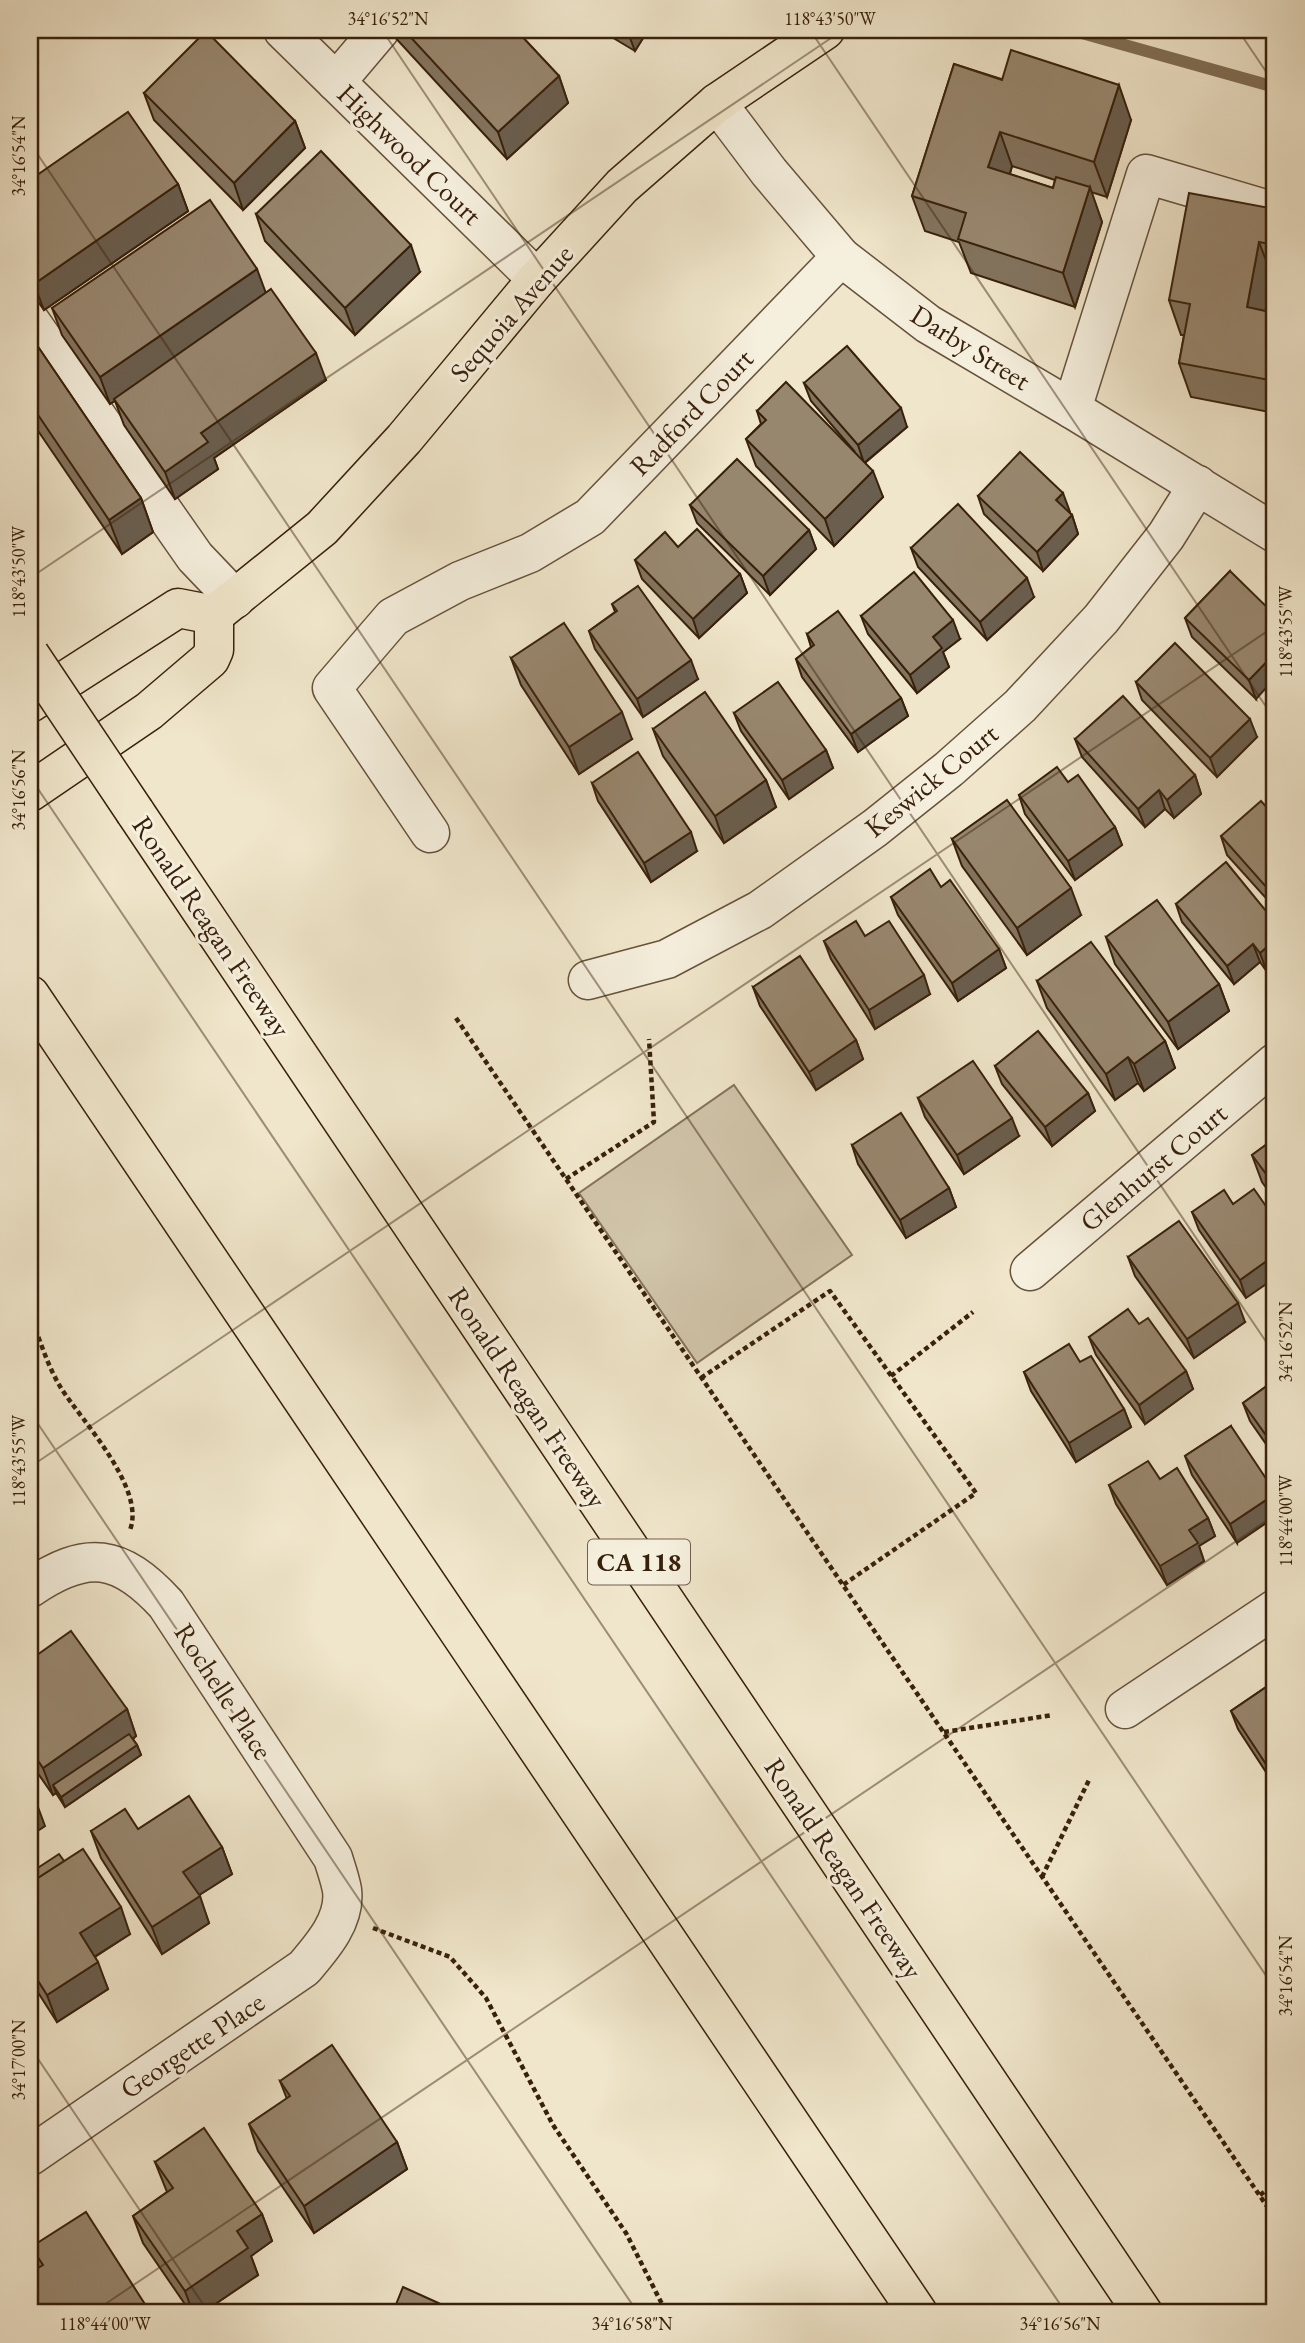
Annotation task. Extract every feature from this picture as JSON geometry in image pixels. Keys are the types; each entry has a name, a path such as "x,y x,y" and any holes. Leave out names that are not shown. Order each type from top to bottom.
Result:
{"main road":[{"name":"Sequoia Avenue","path":"225,607 322,528 404,439 537,279 622,186 717,103 825,30"},
{"path":"30,703 178,608 225,607 210,659 149,711 30,792"},
{"name":"Ronald Reagan Freeway","path":"30,655 1143,2313"},
{"path":"30,995 918,2313"}],"street":[{"name":"Highwood Court","path":"283,30 537,279"},
{"path":"336,82 380,30"},
{"name":"Darby Street","path":"717,103 769,172 841,257 928,324 1275,533"},
{"path":"1072,409 1146,174 1275,212"},
{"name":"Radford Court","path":"430,833 332,688 393,617 460,581 530,553 590,517 841,257"},
{"path":"30,321 195,557 225,607"},
{"name":"Keswick Court","path":"588,980 667,958 760,910 875,828 949,769 1020,706 1101,619 1166,536 1198,485"},
{"name":"Glenhurst Court","path":"1030,1271 1275,1063"},
{"name":"Rochelle Place","path":"30,1588 66,1566 94,1561 117,1565 146,1583 166,1604 333,1858 343,1892 339,1919"},
{"path":"1125,1709 1275,1609"},
{"name":"Georgette Place","path":"30,2156 304,1968 339,1919"}],"path":[{"path":"456,1018 1275,2218"},
{"path":"566,1179 654,1122 649,1039"},
{"path":"702,1378 830,1291 976,1493 843,1586"},
{"path":"891,1377 973,1312"},
{"path":"30,1313 50,1369 109,1453 127,1490 133,1522 117,1565"},
{"path":"943,1732 1052,1715"},
{"path":"1042,1877 1089,1780"},
{"path":"339,1919 394,1934 450,1957 486,1998 553,2125 626,2233 661,2302 670,2313"},
{"path":"1260,2195 1275,2184"}],"shaded area":[{"path":"734,1085 852,1255 697,1363 579,1193"}],"building":[{"path":"404,30 516,30 559,76 498,132"},
{"path":"206,31 295,121 234,183 144,93"},
{"path":"1011,50 1119,85 1094,162 1000,132 988,167 1053,188 1056,177 1090,187 1063,273 958,239 966,213 912,196 954,64 1002,80"},
{"path":"128,112 178,184 34,284 30,277 30,180"},
{"path":"321,151 411,245 345,308 256,214"},
{"path":"1189,193 1275,209 1275,245 1259,242 1247,307 1275,313 1275,381 1179,363 1190,304 1169,300"},
{"path":"210,200 257,269 100,377 52,308"},
{"path":"271,289 316,353 201,433 208,442 165,472 114,399"},
{"path":"30,335 141,498 109,520 30,403"},
{"path":"847,346 901,408 858,445 804,383"},
{"path":"786,382 873,471 825,519 746,439 766,420 757,411"},
{"path":"1020,452 1063,493 1056,500 1072,515 1037,552 978,496"},
{"path":"737,459 809,530 763,576 690,505"},
{"path":"958,504 1027,578 980,622 911,548"},
{"path":"697,529 740,574 693,619 635,560 665,532 678,547"},
{"path":"1230,571 1275,615 1275,653 1249,680 1185,618"},
{"path":"914,572 953,620 933,637 942,648 910,675 861,616"},
{"path":"638,586 691,660 637,699 589,631 617,611 612,604"},
{"path":"838,611 901,698 851,734 796,659 814,645 807,634"},
{"path":"564,623 622,712 569,747 511,658"},
{"path":"1175,643 1250,719 1210,758 1136,682"},
{"path":"778,682 826,750 782,780 734,713"},
{"path":"705,692 766,780 715,816 653,729"},
{"path":"1123,696 1195,775 1167,800 1159,790 1138,809 1075,739"},
{"path":"638,752 691,832 644,863 592,783"},
{"path":"1057,767 1068,782 1078,775 1115,827 1068,861 1019,795"},
{"path":"1007,800 1071,888 1017,928 952,839"},
{"path":"1261,801 1275,817 1275,897 1221,836"},
{"path":"1226,862 1275,922 1275,940 1260,953 1253,944 1227,966 1176,904"},
{"path":"930,869 941,887 950,880 999,949 952,983 891,897"},
{"path":"1157,900 1219,984 1168,1022 1106,937"},
{"path":"856,921 865,936 889,921 924,975 869,1010 824,941"},
{"path":"1091,942 1165,1041 1134,1064 1128,1057 1106,1074 1037,981"},
{"path":"800,956 856,1040 809,1072 753,987"},
{"path":"1038,1031 1088,1093 1045,1127 995,1066"},
{"path":"973,1061 1012,1118 957,1155 918,1098"},
{"path":"901,1113 949,1188 900,1220 852,1145"},
{"path":"1275,1122 1275,1136 1268,1127"},
{"path":"1275,1138 1275,1186 1252,1155"},
{"path":"1254,1189 1275,1219 1275,1255 1240,1280 1192,1212 1224,1190 1233,1204"},
{"path":"1179,1221 1238,1303 1187,1339 1128,1257"},
{"path":"1128,1309 1139,1324 1148,1318 1186,1371 1139,1405 1089,1337"},
{"path":"1069,1344 1080,1362 1091,1356 1124,1409 1069,1443 1024,1372"},
{"path":"1275,1380 1275,1448 1243,1403"},
{"path":"1231,1426 1275,1494 1230,1524 1185,1456"},
{"path":"1148,1461 1160,1479 1177,1468 1208,1518 1189,1530 1198,1543 1160,1566 1109,1485"},
{"path":"71,1631 127,1709 43,1768 30,1749 30,1660"},
{"path":"1275,1681 1275,1778 1231,1711"},
{"path":"129,1734 137,1745 61,1797 53,1785"},
{"path":"189,1796 222,1847 183,1872 200,1896 152,1927 91,1831 125,1809 138,1829"},
{"path":"83,1849 121,1907 80,1933 98,1962 47,1995 30,1968 30,1883"},
{"path":"59,1854 64,1861 30,1883 30,1873"},
{"path":"332,2045 397,2142 304,2206 249,2124 290,2096 280,2081"},
{"path":"204,2128 262,2214 237,2231 248,2248 185,2291 133,2216 173,2188 155,2162"},
{"path":"86,2212 148,2309 141,2313 30,2313 30,2273 43,2265 31,2247"},
{"path":"403,2287 445,2306 441,2313 377,2313 380,2306 393,2312"}],"waterway":[{"path":"1071,30 1275,87"}]}
